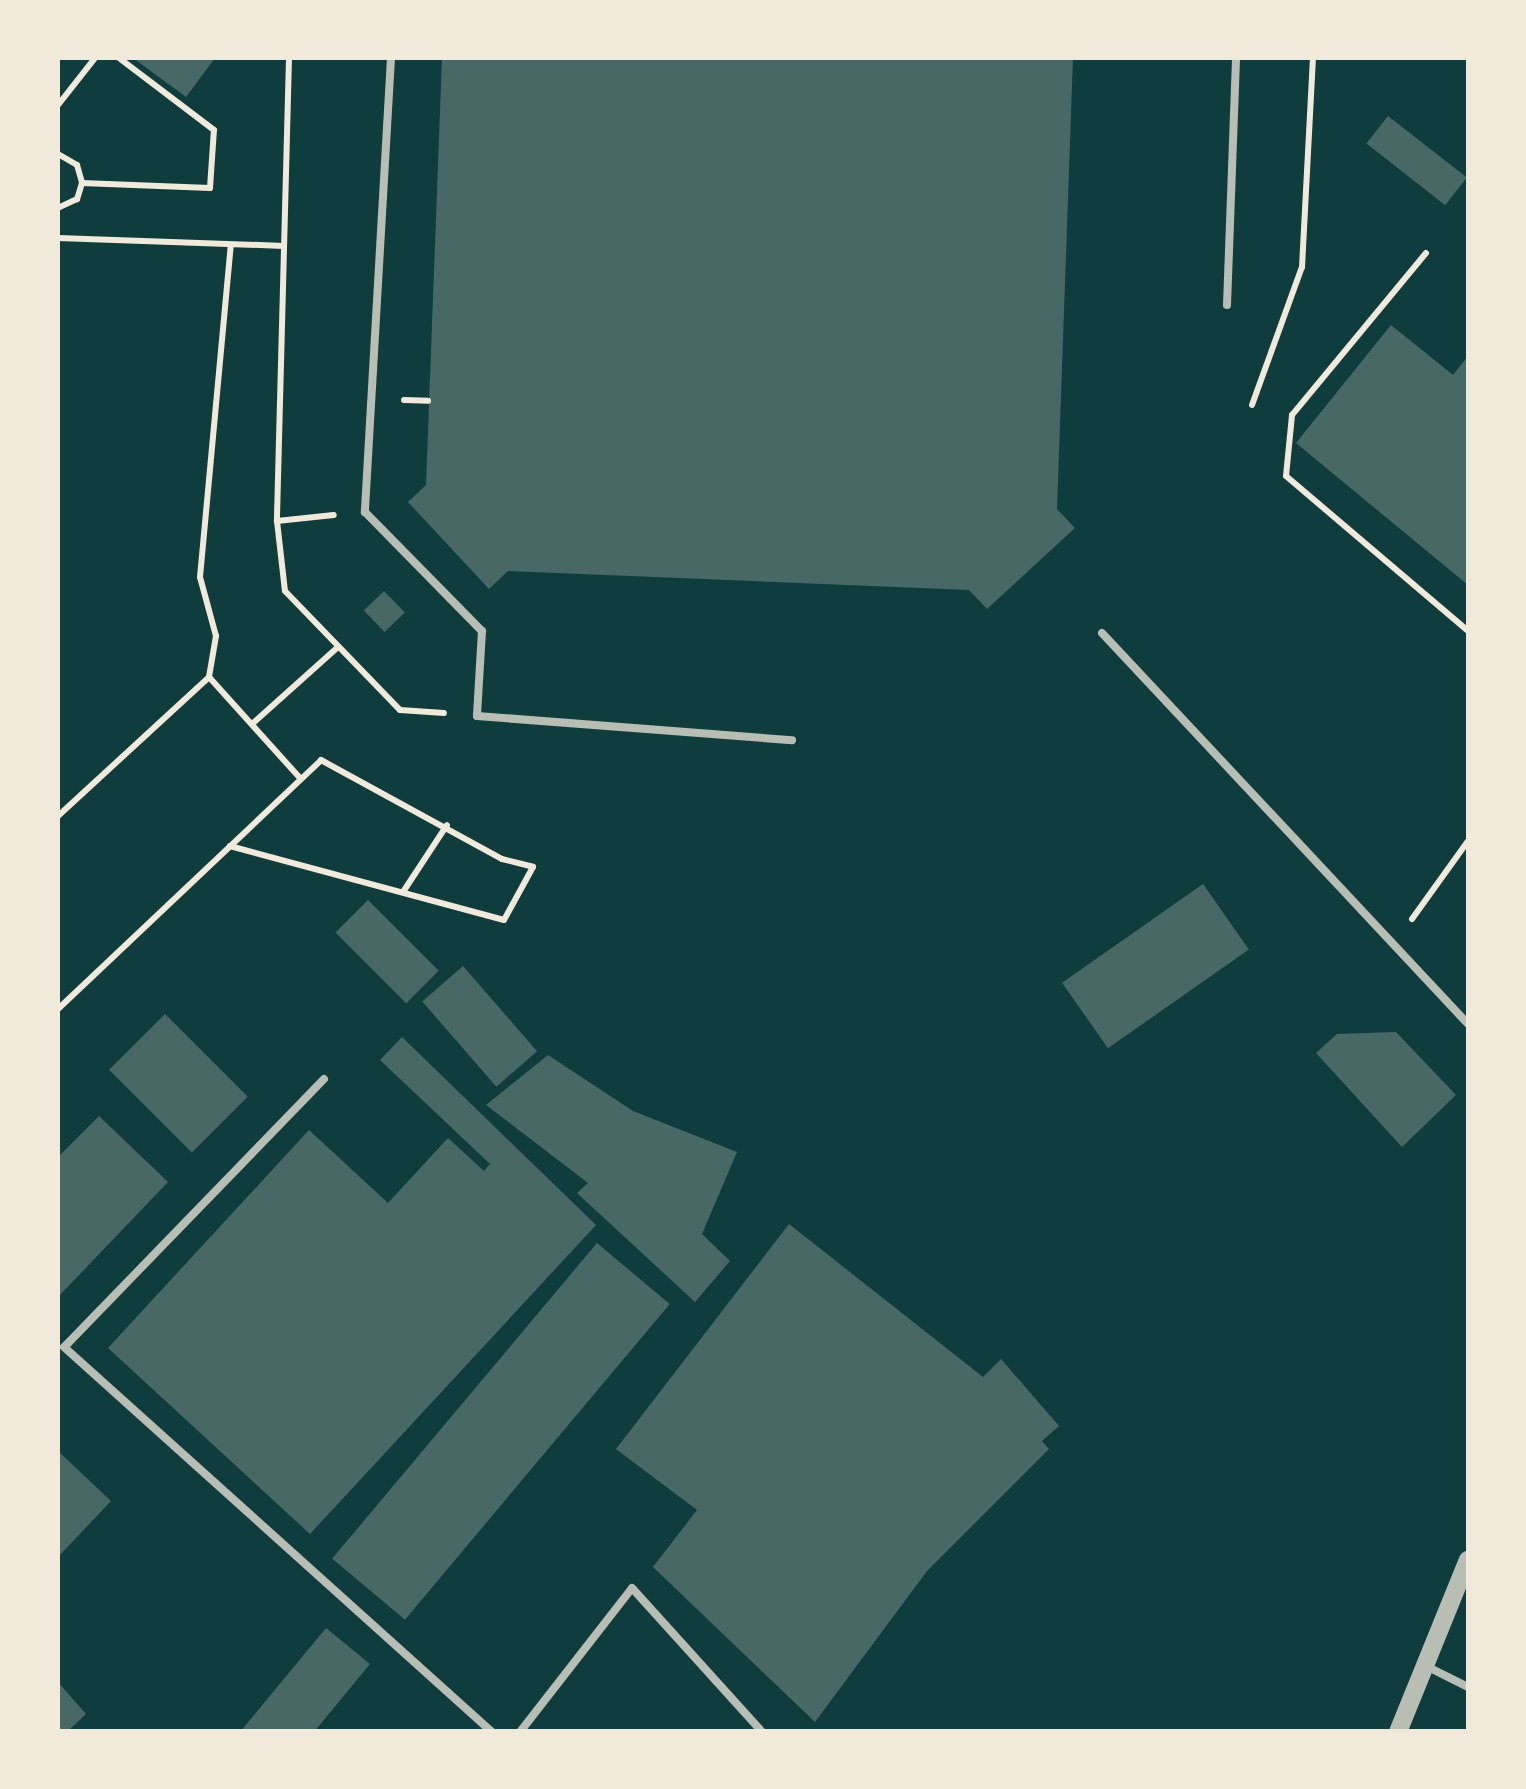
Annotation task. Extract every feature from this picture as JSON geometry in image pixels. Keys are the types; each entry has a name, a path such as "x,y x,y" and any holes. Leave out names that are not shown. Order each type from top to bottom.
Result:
{"street":[{"path":"1398,1732 1468,1560"}],"lane":[{"path":"391,58 365,512 482,631 477,716 792,740"},
{"path":"1227,305 1236,58"},
{"path":"1102,633 1468,1024"},
{"path":"324,1079 64,1347 492,1732"},
{"path":"520,1732 632,1588 762,1732"},
{"path":"1425,1665 1468,1687"}],"path":[{"path":"58,105 94,58"},
{"path":"82,183 210,188 214,130 119,58"},
{"path":"290,58 277,521 285,591 400,710 477,716"},
{"path":"1252,405 1302,267 1313,58"},
{"path":"58,154 77,165 82,183 77,198 58,208"},
{"path":"58,238 284,246"},
{"path":"58,816 209,678 216,636 200,576 231,245"},
{"path":"1426,253 1292,415 1286,476 1468,631"},
{"path":"277,521 365,512"},
{"path":"252,724 338,646"},
{"path":"209,678 301,779"},
{"path":"58,1009 230,846 321,760 502,858 533,867 504,920 230,846"},
{"path":"403,892 447,825"},
{"path":"1394,944 1468,841"}],"building":[{"path":"133,58 215,58 186,97"},
{"path":"442,58 1073,58 1057,509 1075,528 987,609 969,590 508,571 489,589 408,502 426,485"},
{"path":"1388,116 1467,178 1445,205 1366,144"},
{"path":"1391,325 1453,375 1468,356 1468,585 1296,443"},
{"path":"384,591 405,613 385,632 364,610"},
{"path":"1203,884 1249,950 1108,1048 1062,983"},
{"path":"368,900 439,971 406,1003 335,933"},
{"path":"463,966 537,1051 496,1087 422,1001"},
{"path":"165,1014 248,1097 192,1153 109,1070"},
{"path":"1396,1032 1456,1095 1402,1147 1316,1053 1337,1034"},
{"path":"402,1037 596,1225 310,1534 108,1348 309,1130 388,1203 448,1138 484,1171 490,1164 380,1060"},
{"path":"548,1055 633,1111 737,1152 702,1234 730,1261 695,1302 577,1193 588,1183 486,1105"},
{"path":"99,1116 168,1182 58,1297 58,1157"},
{"path":"789,1224 983,1377 1001,1359 1059,1426 1042,1441 1049,1449 927,1571 815,1722 653,1567 697,1510 616,1449"},
{"path":"597,1243 670,1304 405,1620 332,1559"},
{"path":"58,1451 111,1501 58,1557"},
{"path":"326,1628 370,1664 314,1732 240,1732"},
{"path":"58,1682 86,1714 67,1732 58,1732"}]}
